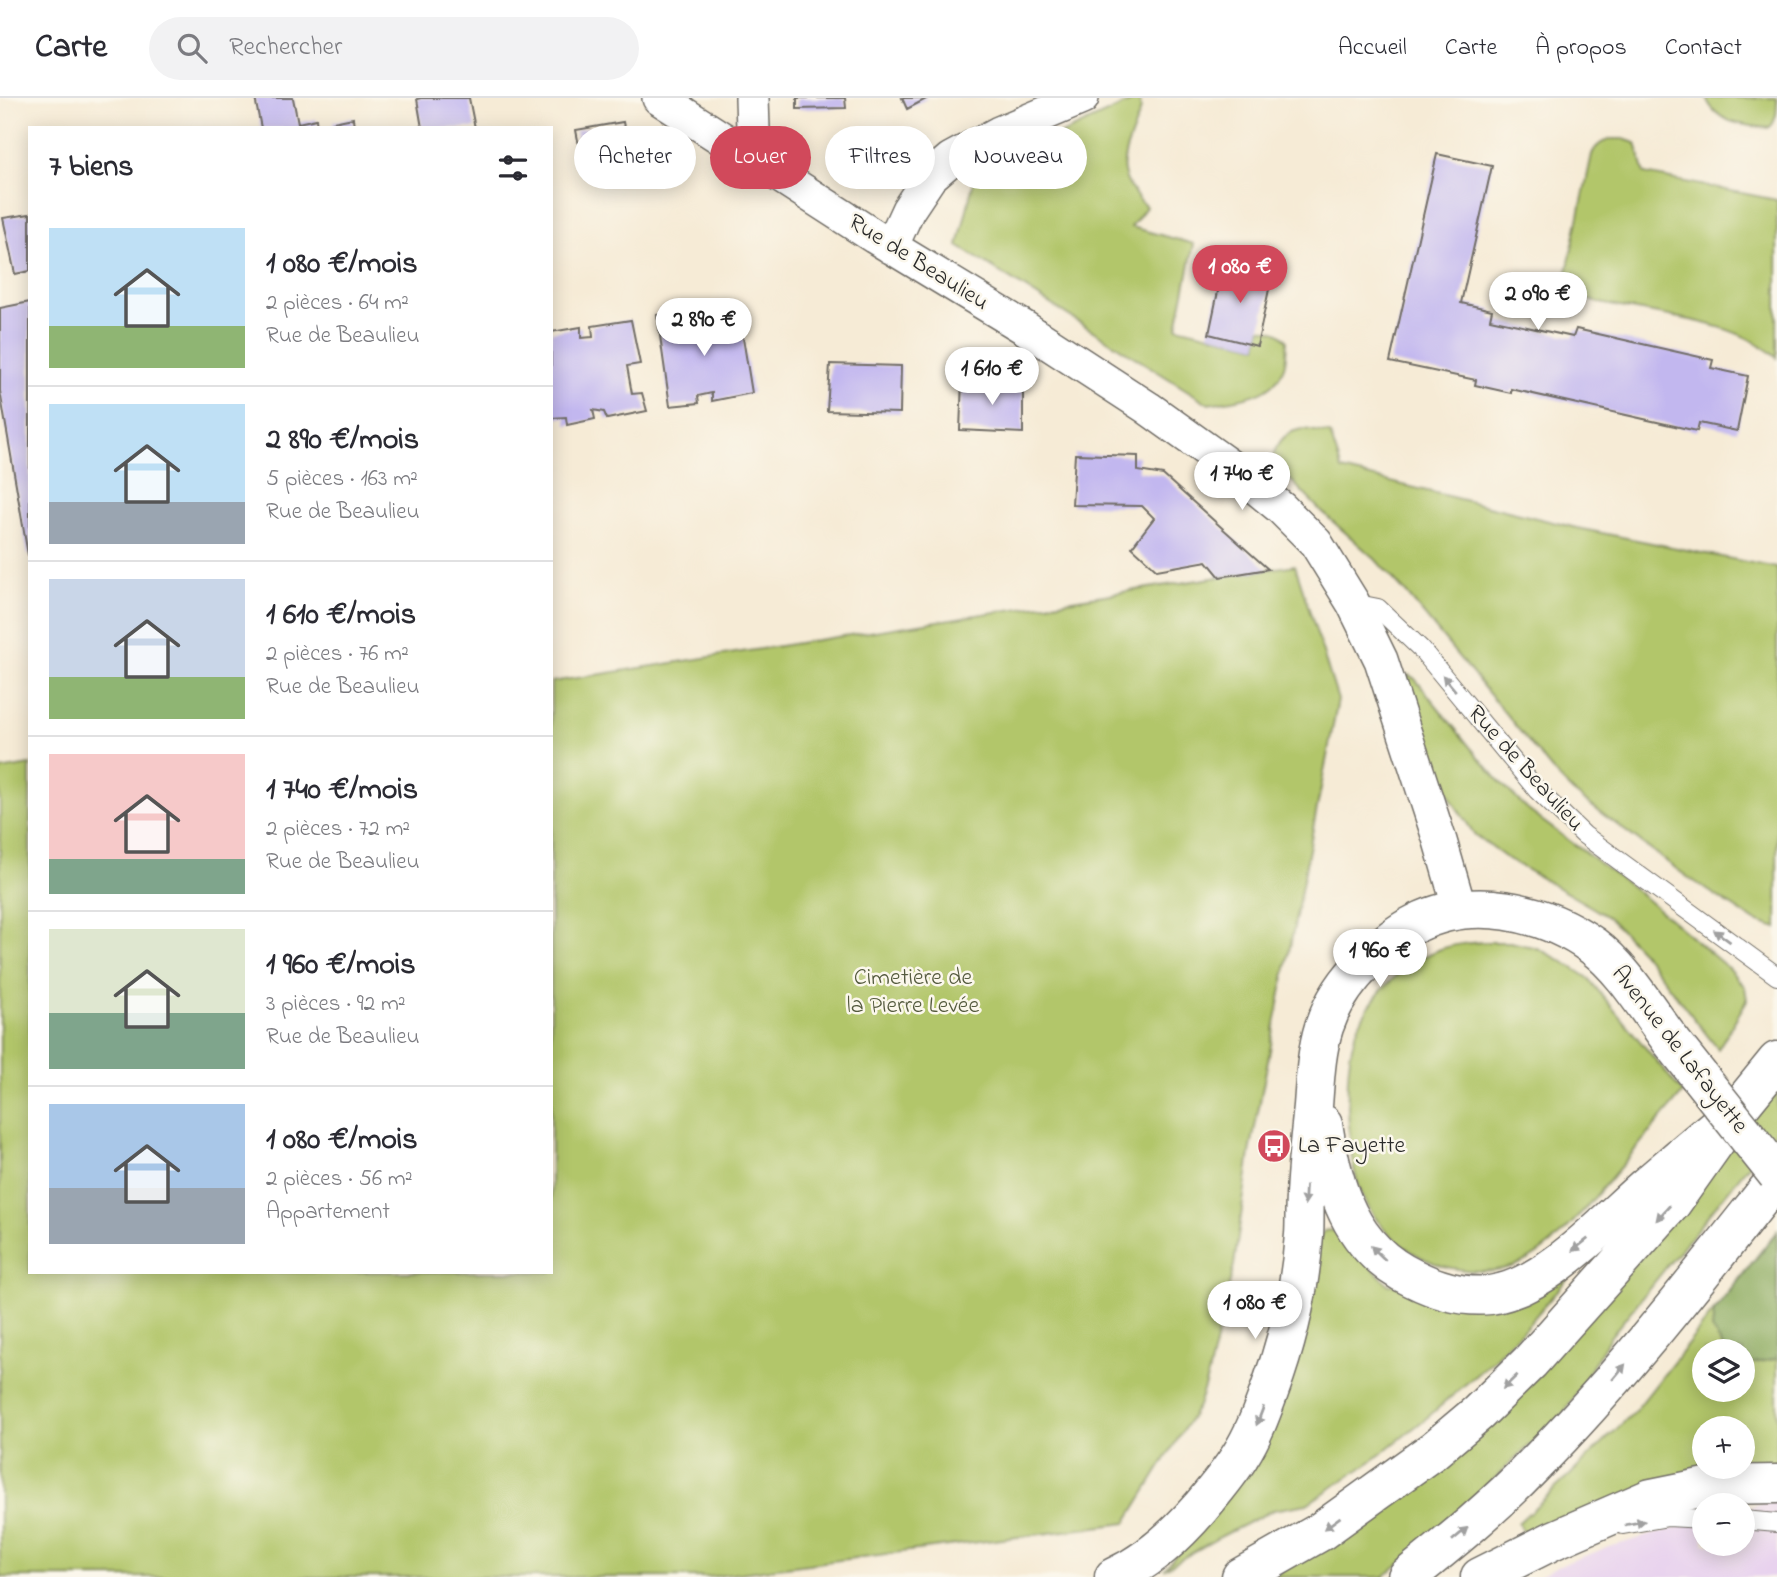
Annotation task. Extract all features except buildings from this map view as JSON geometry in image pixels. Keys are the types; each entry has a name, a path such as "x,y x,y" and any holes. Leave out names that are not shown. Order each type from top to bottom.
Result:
{"street":[{"name":"Rue de Beaulieu","path":"659,98 710,131"},
{"path":"752,98 753,126"},
{"path":"891,247 908,210 930,177 951,159 999,133 1082,98"},
{"name":"Rue de Beaulieu","path":"801,189 1148,408 1232,468 1316,542 1353,603 1381,660 1460,910"},
{"name":"Avenue de Lafayette","path":"1315,1078 1324,1028 1332,1007 1357,970 1383,945 1415,923 1436,915 1460,910 1514,911 1566,930 1596,948 1634,992 1777,1176"},
{"path":"1241,1577 1320,1532 1434,1450 1478,1413 1530,1362 1672,1203 1742,1104 1777,1061"},
{"path":"1315,1078 1327,1150 1338,1192 1360,1234 1378,1255 1402,1273 1437,1288 1469,1295 1491,1294 1541,1276 1595,1233 1742,1104"},
{"path":"1114,1577 1161,1548 1191,1518 1229,1473 1256,1427 1292,1322 1298,1287 1315,1078"},
{"path":"1407,1577 1476,1520 1576,1422 1672,1309 1777,1176"},
{"path":"1480,1577 1634,1504 1715,1485 1777,1484"}],"lane":[{"name":"Rue de Beaulieu","path":"1353,603 1378,608 1421,649 1537,790 1584,835 1777,976"},
{"path":"1568,1535 1668,1517 1692,1518"},
{"path":"1755,1521 1777,1523"}],"shaded area":[{"path":"1777,1501 1777,1577 1538,1577 1557,1566 1609,1547 1692,1523 1692,1556 1755,1556 1755,1505"}],"green space":[{"path":"1139,98 1140,112 1124,165 1128,184 1146,207 1131,227 1194,244 1177,327 1257,346 1261,328 1285,338 1286,359 1278,379 1271,386 1252,396 1209,404 958,246 972,189 1087,189 1087,126 1079,126"},
{"path":"1706,98 1777,98 1777,111 1768,128 1749,126 1724,118 1711,107"},
{"path":"1611,139 1636,143 1645,174 1777,200 1777,358 1744,336 1725,329 1593,301 1579,296 1573,290 1567,272 1592,154 1600,144"},
{"path":"1305,429 1330,434 1342,470 1577,528 1777,568 1777,928 1755,921 1686,876 1573,792 1556,775 1406,593 1375,559 1321,511 1272,461 1282,439 1292,432"},
{"name":"Cimetière de la Pierre Levée","path":"1295,565 1338,700 1250,1153 1234,1265 1208,1375 1198,1406 1126,1523 709,1577 0,1577 0,770 28,765 28,1274 553,1274 553,682"},
{"path":"1408,675 1414,678 1500,782 1528,810 1637,891 1728,968 1745,987 1747,1000 1718,1049 1641,951 1609,918 1505,857 1475,835 1440,776 1407,690 1405,680"},
{"path":"1485,942 1510,942 1537,948 1587,977 1683,1093 1558,1238 1519,1264 1503,1269 1477,1271 1451,1268 1419,1256 1391,1235 1369,1208 1361,1193 1352,1158 1348,1080 1355,1035 1368,1008 1387,984 1411,964 1438,950"},
{"path":"1777,1090 1777,1130 1610,1337 1565,1412 1423,1546 1383,1577 1273,1577 1481,1429"},
{"path":"1324,1231 1337,1232 1389,1285 1567,1279 1528,1325 1492,1361 1372,1461 1307,1504 1273,1510 1164,1569 1227,1497 1320,1236"},
{"path":"1777,1231 1777,1469 1755,1475 1755,1416 1692,1416 1692,1479 1738,1479 1524,1534 1518,1523 1635,1411"},
{"path":"1777,1232 1777,1359 1755,1363 1755,1339 1718,1339 1712,1329 1714,1312"}],"place":[{"name":"La Fayette","path":"1274,1146"}]}
